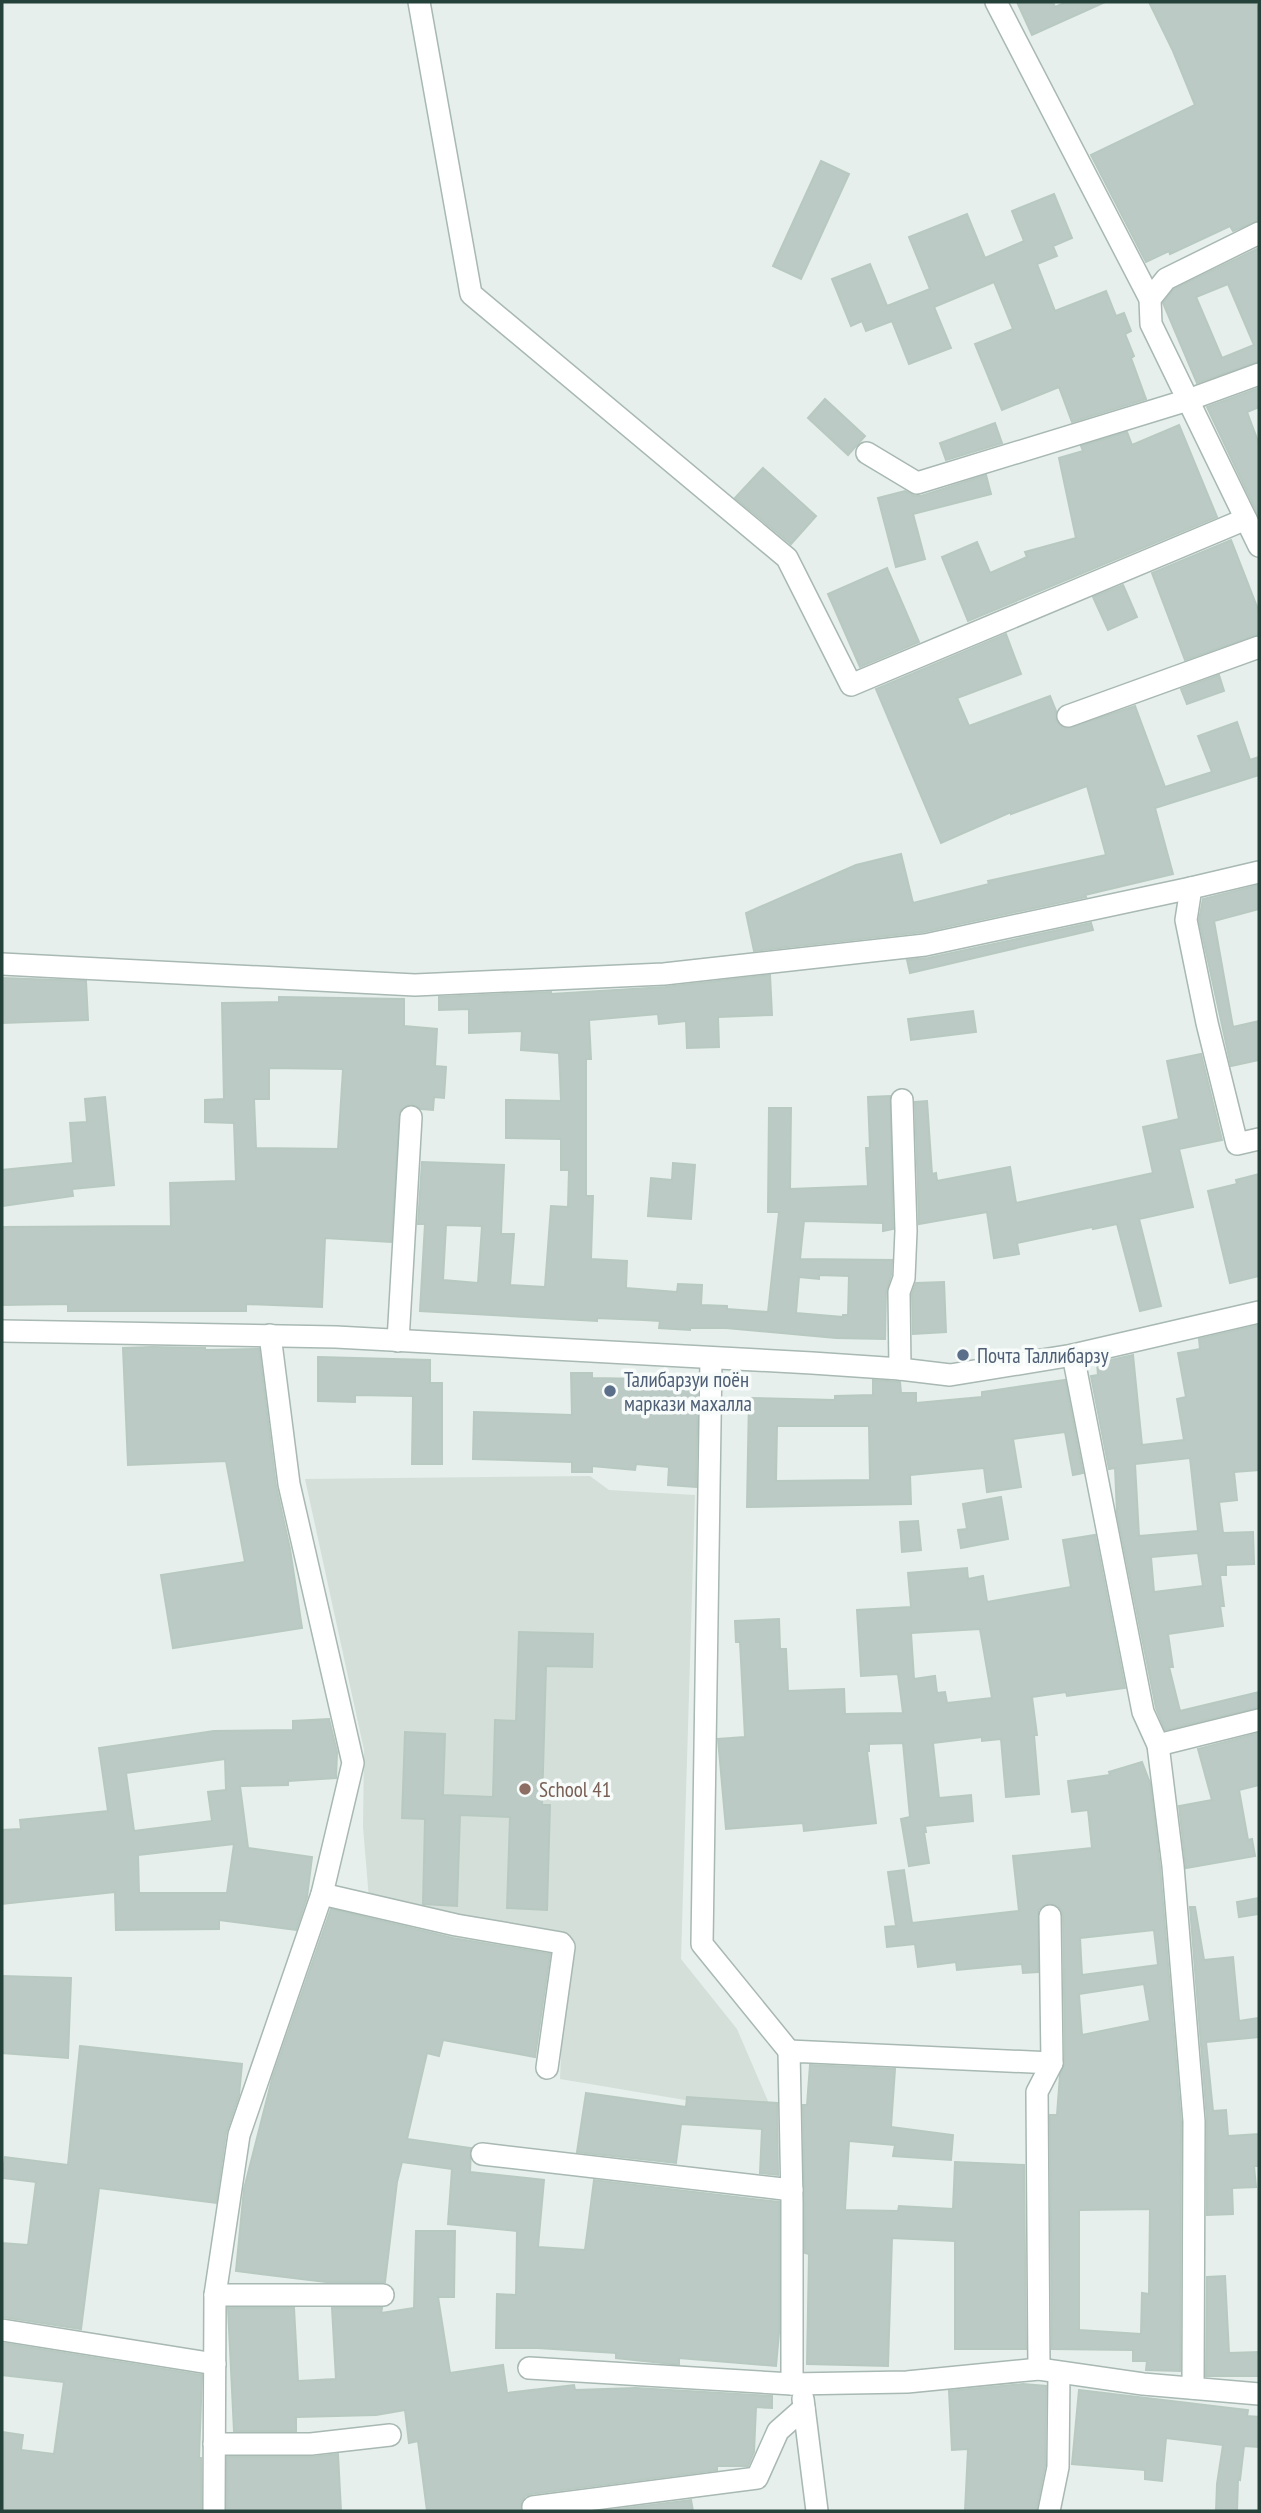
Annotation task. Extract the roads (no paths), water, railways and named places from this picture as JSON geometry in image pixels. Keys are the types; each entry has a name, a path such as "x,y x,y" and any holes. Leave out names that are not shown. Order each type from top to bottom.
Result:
{"street":[{"path":"419,2 471,294 787,558 852,685 1246,519"},
{"path":"996,2 1150,299 1151,324 1259,546"},
{"path":"1150,299 1166,279 1259,233"},
{"path":"867,453 917,483 1188,400 1259,374"},
{"path":"1068,716 1259,647"},
{"path":"2,964 415,985 664,974 925,945 1259,873"},
{"path":"1191,888 1186,920 1207,1023 1237,1144 1259,1139"},
{"path":"900,1368 899,1292 904,1278 906,1231 902,1100"},
{"path":"398,1341 411,1116"},
{"path":"2,1331 270,1335 900,1368 950,1375 1073,1355 1259,1312"},
{"path":"214,2511 215,2295 239,2135 322,1894 353,1762 289,1484 270,1335"},
{"path":"1073,1355 1143,1712 1158,1745 1173,1866 1194,2121 1193,2388"},
{"path":"711,1358 702,1944 789,2051 797,2384 804,2408 817,2511"},
{"path":"1158,1745 1259,1720"},
{"path":"322,1894 456,1926 561,1943 564,1947 547,2068"},
{"path":"1049,2511 1058,2467 1049,2371 1037,2092 1052,2063 1050,1916"},
{"path":"789,2051 1052,2063"},
{"path":"482,2154 792,2190"},
{"path":"215,2295 383,2295"},
{"path":"2,2330 215,2364"},
{"path":"529,2368 797,2384 907,2382 1049,2371 1259,2394"},
{"path":"534,2511 533,2507 757,2478 778,2431 804,2408"},
{"path":"214,2444 311,2444 390,2435"}],"place":[{"name":"Почта Таллибарзу","path":"963,1355"},
{"name":"Талибарзуи поён маркази махалла","path":"610,1391"},
{"name":"School 41","path":"525,1789"}]}
